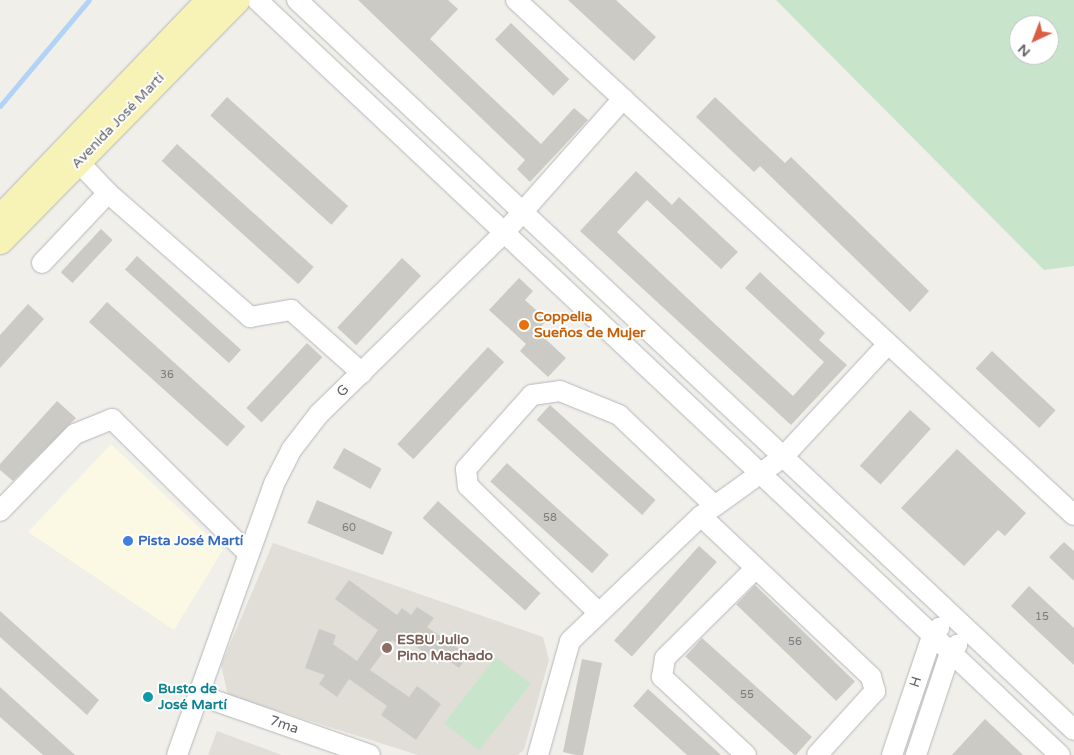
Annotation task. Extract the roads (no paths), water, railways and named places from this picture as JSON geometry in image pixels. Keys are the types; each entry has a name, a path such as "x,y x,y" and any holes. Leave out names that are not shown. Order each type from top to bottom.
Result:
{"main road":[{"name":"Avenida José Martí","path":"0,241 72,155 208,0"},
{"name":"Avenida José Martí","path":"0,217 72,155 237,0"}],"street":[{"path":"257,0 503,234 1060,755"},
{"path":"297,0 1074,730"},
{"path":"516,0 1074,515"},
{"name":"G","path":"177,755 274,484 292,449 319,414 503,234 623,99"},
{"path":"72,155 108,193 250,317 291,310 362,373"},
{"path":"42,263 108,193"},
{"path":"538,755 570,641 597,611 708,511 782,457 888,344"},
{"path":"597,611 468,486 466,469 532,395 560,391 619,415 708,511 755,569 871,677 875,691 817,755"},
{"path":"0,511 75,434 112,419 249,554"},
{"path":"746,755 662,677 665,658 755,569"},
{"name":"H","path":"892,755 932,636 951,616"},
{"name":"H","path":"916,755 950,653 968,632"},
{"name":"7ma","path":"199,695 346,751 370,755"}],"waterway":[{"path":"0,106 89,0"}],"place":[{"name":"Coppelia Sueños de Mujer","path":"524,325"},
{"name":"Pista José Martí","path":"128,541"},
{"name":"ESBU Julio Pino Machado","path":"387,648"},
{"name":"Busto de José Martí","path":"148,697"}]}
